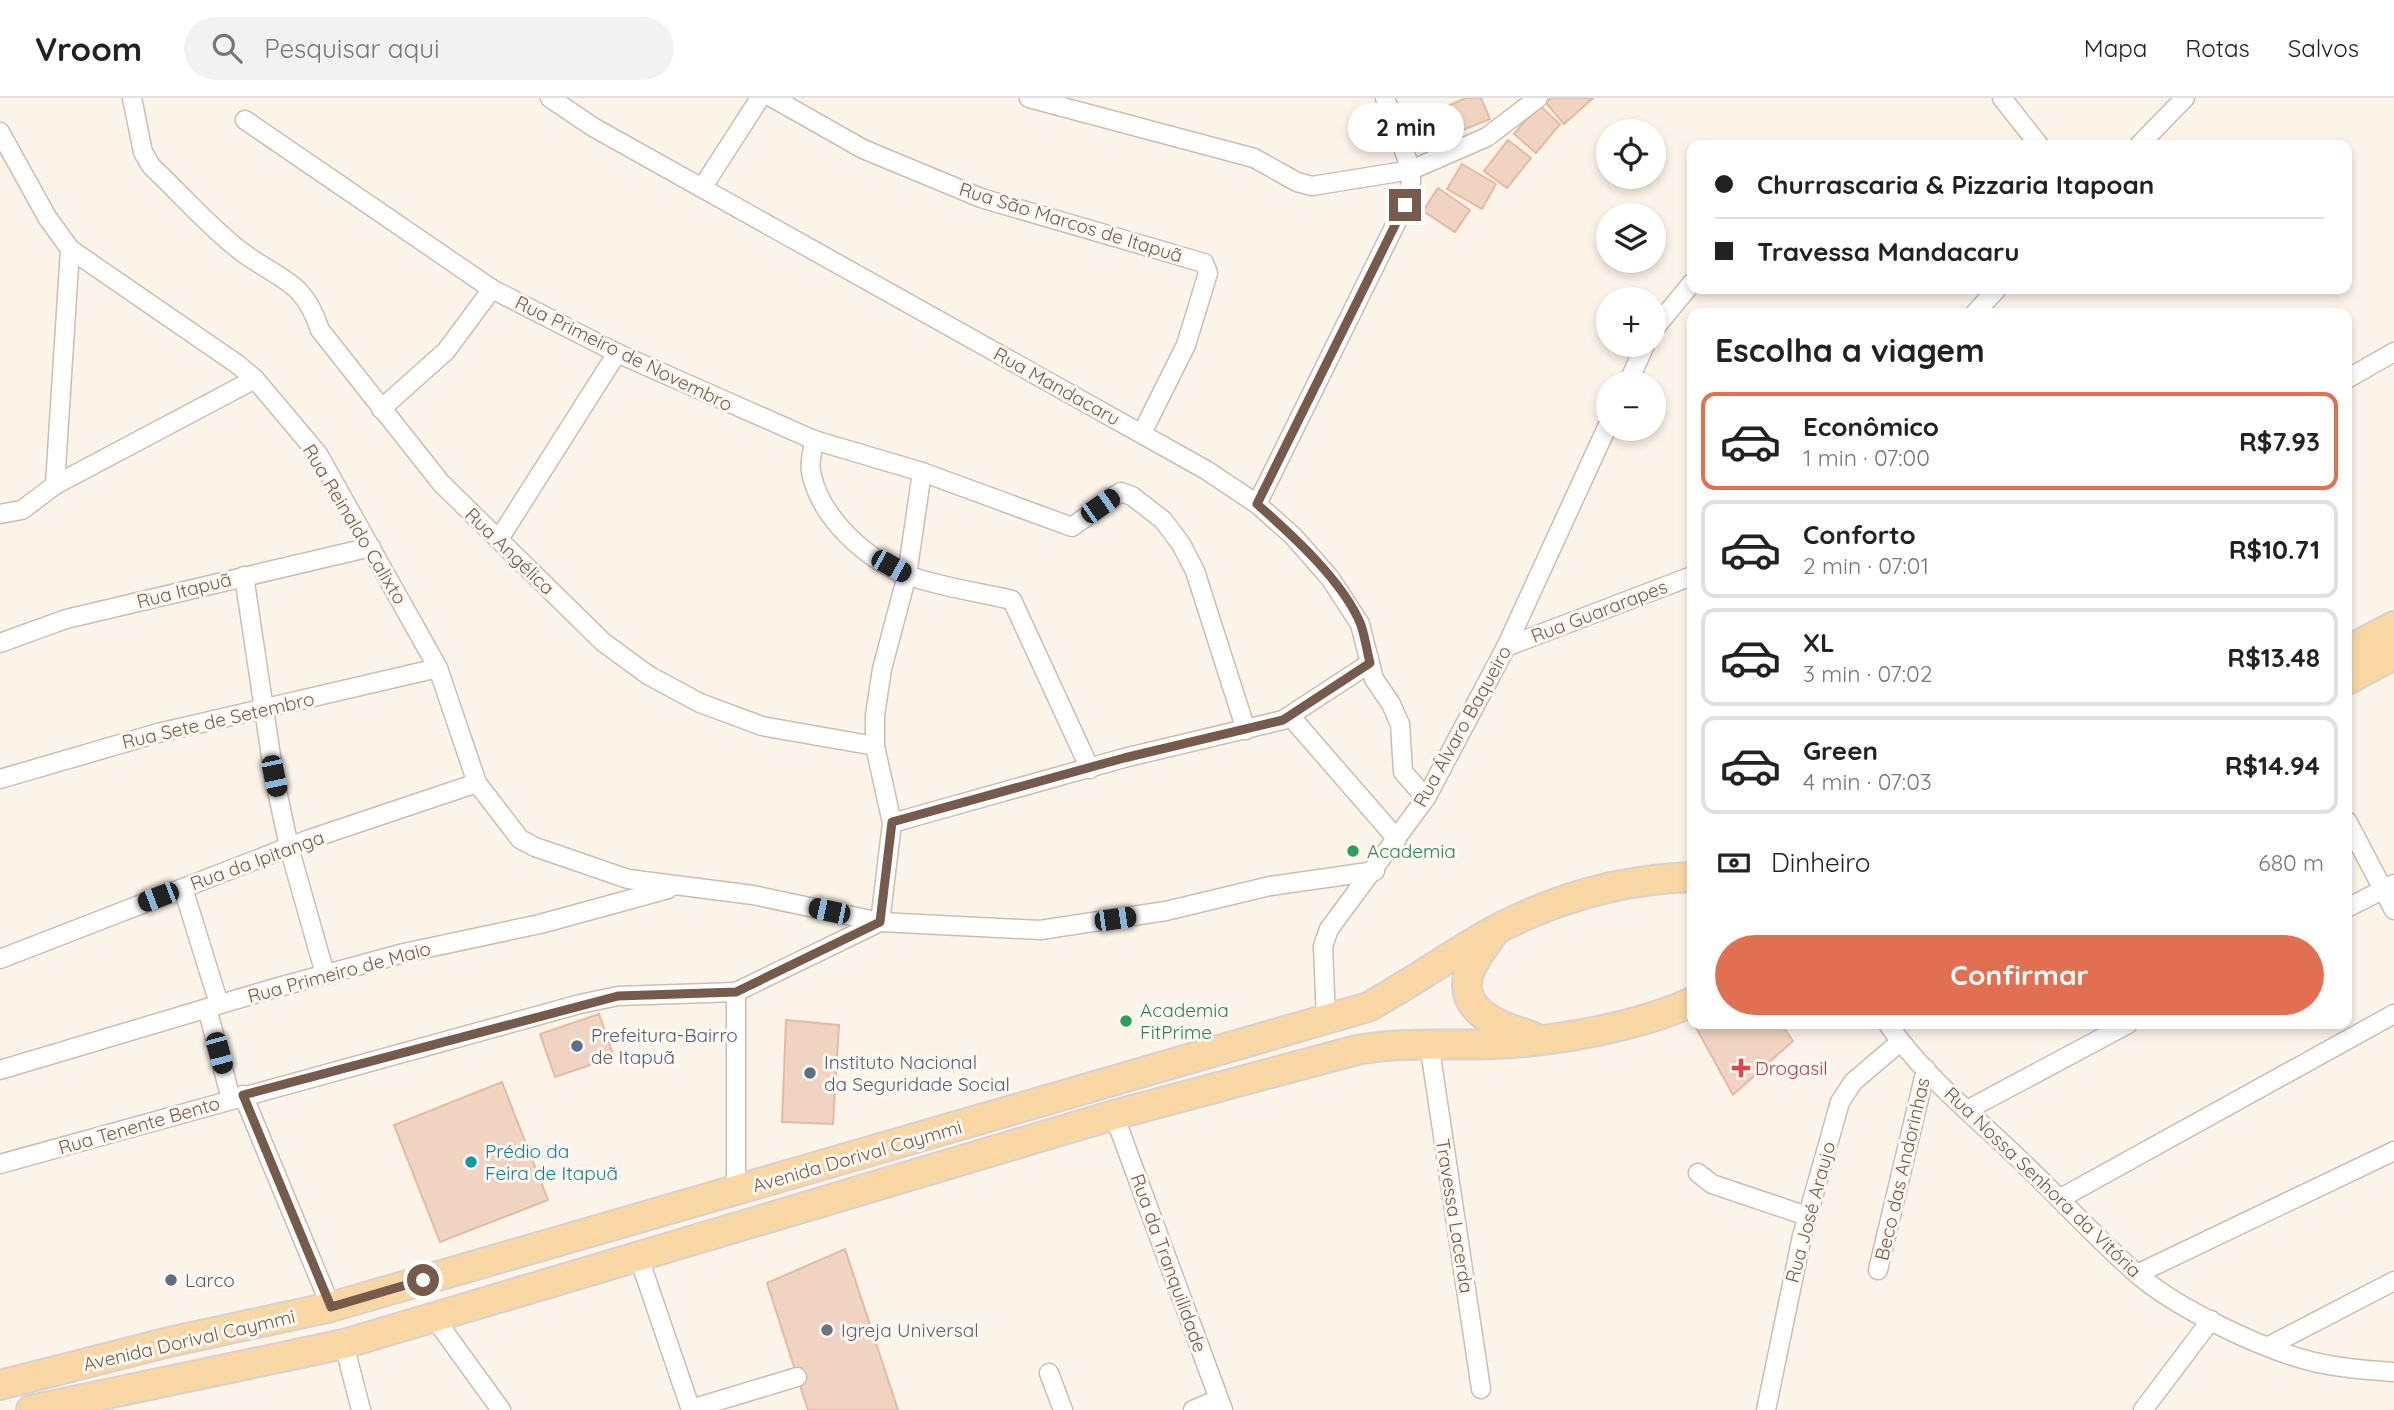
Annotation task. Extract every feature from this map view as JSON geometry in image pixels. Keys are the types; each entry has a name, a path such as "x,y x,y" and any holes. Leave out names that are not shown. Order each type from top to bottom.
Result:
{"main road":[{"path":"2352,648 2394,626"},
{"path":"2352,677 2394,655"},
{"name":"Avenida Dorival Caymmi","path":"0,1385 169,1342 331,1307 1368,1007 1496,930 1535,911 1594,891 1660,878 1687,877"},
{"path":"1496,930 1471,971 1467,986 1472,1001 1482,1014 1497,1023 1541,1039"},
{"name":"Avenida Dorival Caymmi","path":"31,1410 344,1344 1114,1115 1353,1051 1381,1045 1493,1044 1541,1039 1609,1027 1687,1004"}],"street":[{"name":"Rua Angélica","path":"132,98 146,159 242,252 300,290 310,303 320,330 441,484 603,642 648,675 700,703 762,726 875,746"},
{"name":"Rua Mandacaru","path":"550,98 593,127 1142,433 1206,470 1257,504 1293,536 1330,578 1360,624 1378,688 1391,704 1399,724 1403,772 1426,798"},
{"path":"702,187 760,98"},
{"name":"Rua São Marcos de Itapuã","path":"773,98 863,149 981,198 1204,263 1208,273 1190,333 1142,433"},
{"path":"1029,98 1254,158 1305,185 1410,170 1487,137 1538,98"},
{"path":"1257,504 1405,205 1411,182 1410,170 1385,98"},
{"path":"2001,98 2035,140"},
{"path":"2144,140 2185,98"},
{"name":"Rua Primeiro de Novembro","path":"245,120 492,289 617,353 814,440 922,472 1076,526 1121,492 1132,496 1163,520 1195,570 1246,730"},
{"name":"Rua Reinaldo Calixto","path":"0,132 47,217 70,249 255,379 318,454 438,668 477,783 520,839 535,847 628,879 753,895 880,922 1040,930 1166,911 1270,886 1375,871"},
{"path":"55,485 70,249"},
{"path":"381,409 446,351 492,289"},
{"path":"1666,314 1687,289"},
{"path":"1980,308 1992,294"},
{"path":"2352,376 2394,352"},
{"path":"499,538 617,353"},
{"path":"0,514 22,510 55,485 255,379"},
{"path":"814,440 811,471 820,496 851,539 876,558 907,575 1012,600 1090,769"},
{"name":"Rua Álvaro Baqueiro","path":"1326,1019 1323,946 1329,929 1375,871 1426,798 1506,647 1601,441"},
{"path":"880,922 892,822 875,746 875,715 882,669 907,575 922,472"},
{"name":"Rua Itapuã","path":"0,643 66,619 371,547"},
{"path":"244,576 289,847 325,974"},
{"name":"Rua Guararapes","path":"1506,647 1687,578"},
{"path":"892,822 1292,717 1370,663"},
{"name":"Rua Sete de Setembro","path":"0,779 158,733 438,668"},
{"path":"1292,717 1397,839"},
{"name":"Rua da Ipitanga","path":"0,959 289,847 477,783"},
{"path":"2352,829 2388,886 2394,910"},
{"name":"Rua Primeiro de Maio","path":"0,1070 325,974 404,953 540,924 635,895 681,886"},
{"path":"2352,905 2388,886"},
{"path":"183,888 237,1097 331,1307"},
{"name":"Rua Tenente Bento","path":"0,1164 237,1097 618,996 736,992 880,922"},
{"path":"736,992 736,1191"},
{"path":"2061,1198 2394,1014"},
{"name":"Rua Nossa Senhora da Vitória","path":"1891,1029 1926,1069 2137,1274 2173,1299 2211,1320 2308,1361 2351,1369 2394,1372"},
{"path":"1968,1110 2119,1029"},
{"name":"Rua José Araujo","path":"1766,1409 1776,1350 1807,1216 1840,1102 1853,1082 1900,1042"},
{"name":"Travessa Lacerda","path":"1429,1043 1481,1389"},
{"name":"Beco das Andorinhas","path":"1878,1270 1926,1069"},
{"name":"Rua da Tranquilidade","path":"1114,1115 1221,1404"},
{"path":"2137,1274 2394,1151"},
{"path":"1698,1173 1712,1184 1807,1216"},
{"path":"639,1258 691,1410 797,1377"},
{"path":"2269,1346 2394,1281"},
{"path":"435,1318 501,1410"},
{"path":"2143,1410 2211,1320"},
{"path":"344,1344 361,1410"},
{"path":"1049,1373 1063,1410"},
{"path":"1193,1410 1221,1404"}],"building":[{"path":"1466,98 1481,98 1490,119 1456,133 1445,107"},
{"path":"1551,98 1593,98 1564,124 1546,103"},
{"path":"1539,105 1560,124 1536,153 1514,134"},
{"path":"1443,110 1452,137 1419,148 1410,121"},
{"path":"1508,140 1531,158 1507,188 1484,171"},
{"path":"1462,164 1496,184 1482,209 1447,189"},
{"path":"1438,188 1470,210 1455,232 1423,211"},
{"name":"Prefeitura-Bairro de Itapuã","path":"599,1014 614,1057 555,1077 540,1034"},
{"name":"Instituto Nacional da Seguridade Social","path":"786,1020 839,1025 833,1124 782,1122"},
{"name":"Drogasil","path":"1697,1029 1785,1029 1793,1041 1733,1095"},
{"name":"Prédio da Feira de Itapuã","path":"502,1082 548,1200 440,1242 394,1125"},
{"name":"Igreja Universal","path":"845,1249 898,1410 808,1410 767,1283"}],"place":[{"name":"Academia","path":"1353,851"},
{"name":"Academia FitPrime","path":"1126,1021"},
{"name":"Prefeitura-Bairro de Itapuã","path":"577,1046"},
{"name":"Drogasil","path":"1741,1068"},
{"name":"Instituto Nacional da Seguridade Social","path":"810,1073"},
{"name":"Prédio da Feira de Itapuã","path":"471,1162"},
{"name":"Larco","path":"171,1280"},
{"name":"Igreja Universal","path":"827,1330"}],"route":[{"path":"423,1280 331,1307 243,1095 618,996 674,992 736,992 880,922 892,822 1124,758 1283,720 1292,717 1370,663 1360,624 1330,578 1293,536 1257,504 1405,205"}]}
